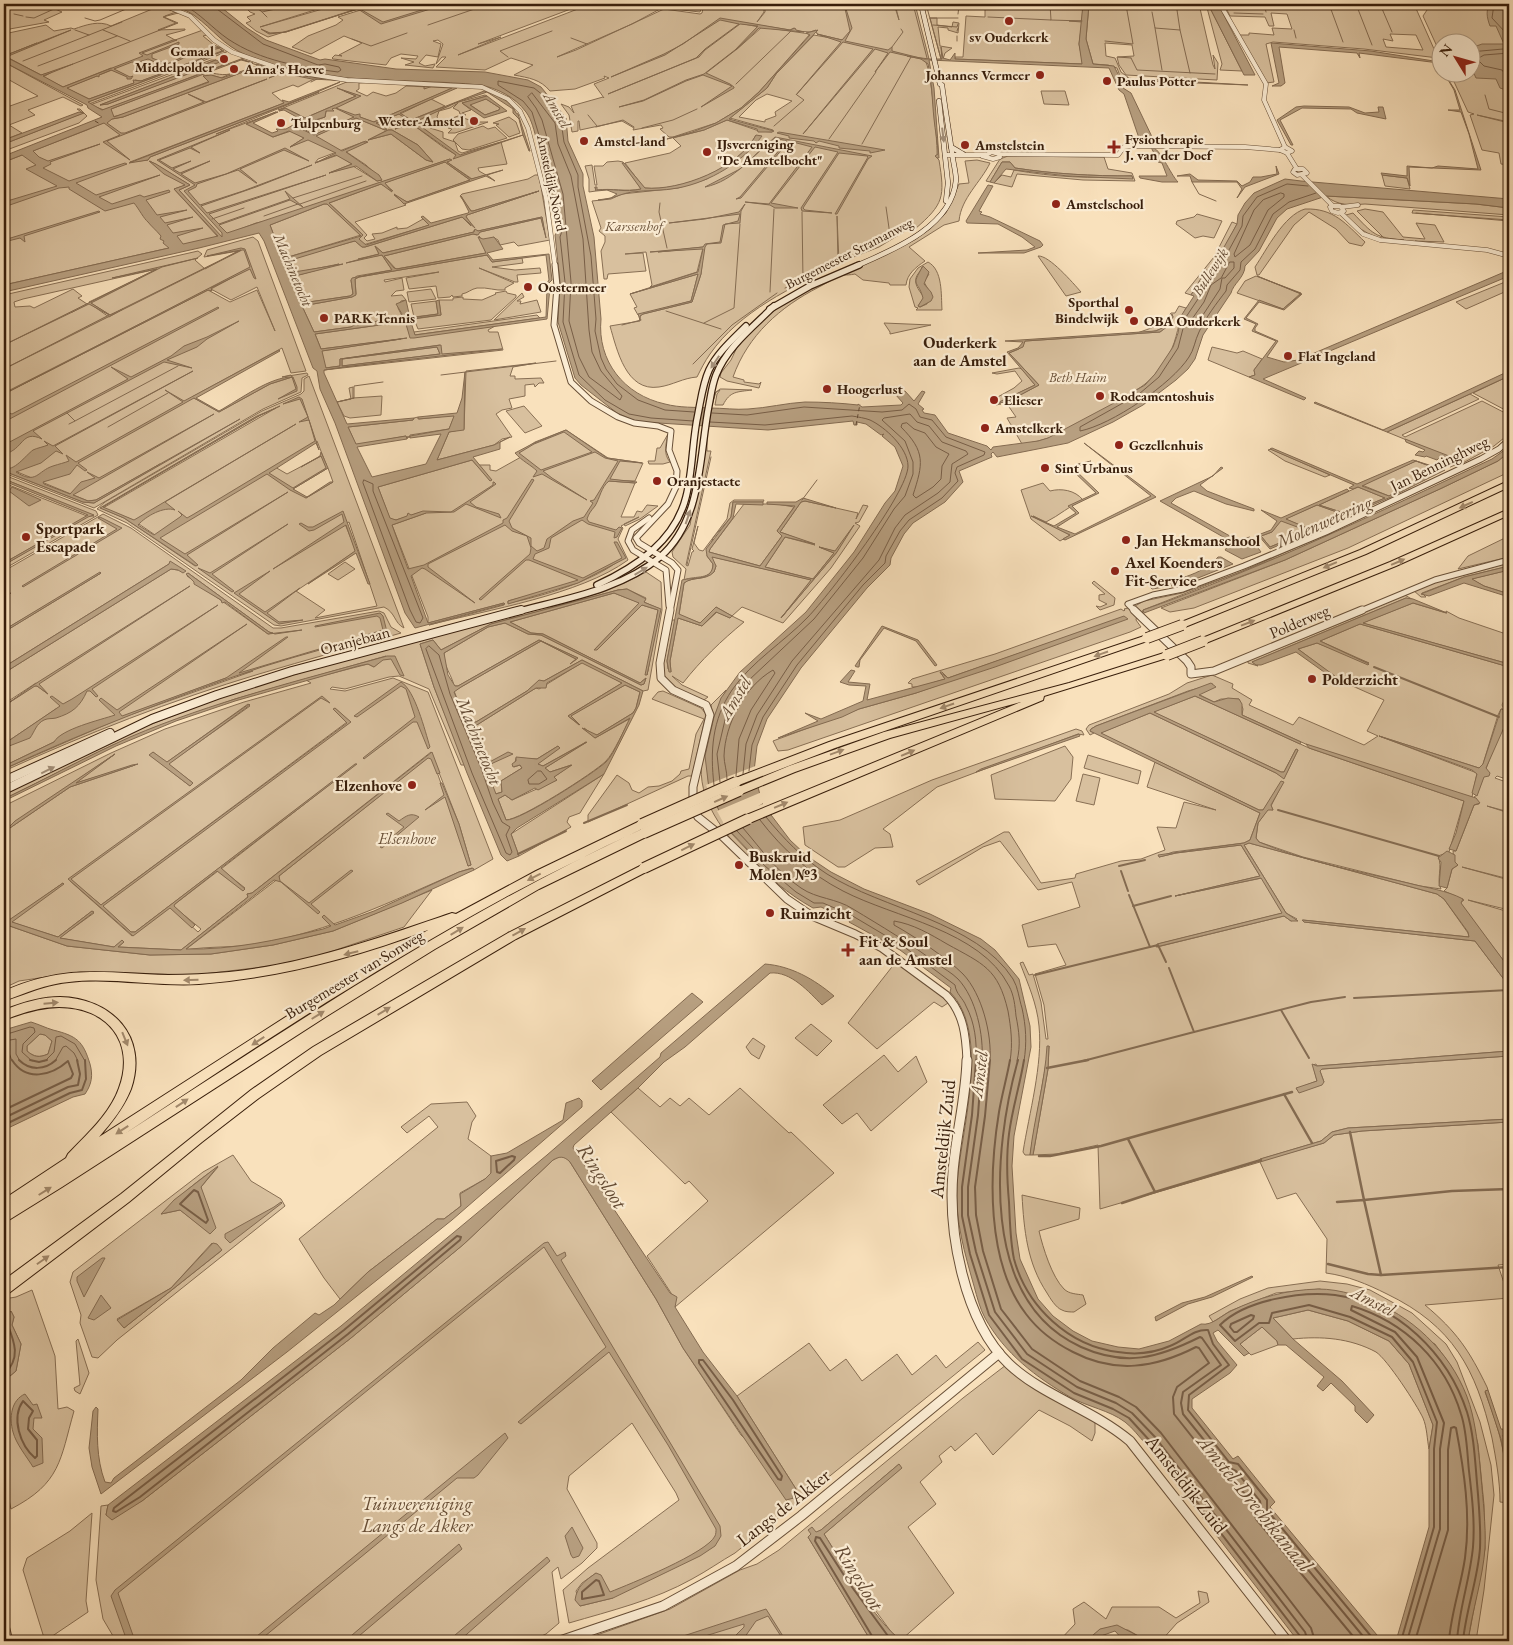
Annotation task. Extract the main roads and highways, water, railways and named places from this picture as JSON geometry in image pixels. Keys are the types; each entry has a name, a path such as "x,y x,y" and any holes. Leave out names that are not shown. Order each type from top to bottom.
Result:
{"highway":[{"path":"790,765 1182,625 1363,552 1509,484"},
{"path":"790,765 934,721 1070,686 1167,655 1394,564 1509,512"},
{"path":"4,1288 125,1198 236,1109 309,1057 505,940 644,868 709,837 814,790 888,762 1070,686"},
{"name":"Burgemeester van Sonweg","path":"4,1206 314,1006 479,907 552,868 790,765"},
{"name":"Burgemeester van Sonweg","path":"4,1217 104,1155 213,1082 377,978 539,885 643,829"},
{"path":"4,996 46,981 79,976 198,980 288,967 360,950 479,907"},
{"path":"4,1015 28,1006 48,1003 82,1004 112,1020 125,1037 128,1047 129,1075 118,1103 100,1128 63,1168"}],"main road":[{"name":"Burgemeester Stramanweg","path":"921,4 940,84 940,108 948,192 945,204 934,221"},
{"name":"Burgemeester Stramanweg","path":"695,430 708,372 727,345 750,322 810,286 903,243 934,221 948,205 956,186 942,85 940,84"},
{"path":"951,147 963,154"},
{"name":"Burgemeester Stramanweg","path":"704,431 715,378 728,355 747,332 774,306"},
{"name":"Oranjebaan","path":"569,597 621,574 653,551 672,530 683,508 690,478 695,430"},
{"name":"Oranjebaan","path":"4,790 152,719 292,672 593,592 619,582 655,562 677,541 690,515 704,431"},
{"name":"Oranjebaan","path":"4,781 98,738 145,719 152,719"}],"water":[{"path":"167,4 217,4 247,28 266,40 320,60 325,59 396,69 485,72 528,80 541,87 566,118 568,141 583,174 583,186 594,237 601,334 609,362 616,374 637,393 665,404 676,406 743,409 805,402 858,404 862,407 901,405 903,403 895,394 905,391 914,401 922,391 925,392 918,404 924,409 922,410 924,413 935,415 948,433 987,446 991,450 993,447 1038,441 1048,438 1114,403 1145,385 1155,374 1173,347 1181,316 1194,296 1191,295 1206,270 1211,270 1237,224 1238,215 1254,193 1285,179 1509,199 1509,208 1476,204 1326,196 1287,209 1277,218 1259,251 1245,266 1241,277 1203,335 1195,359 1188,369 1176,380 1143,405 1113,422 1068,443 997,457 993,452 991,454 992,457 959,471 963,482 945,502 913,523 904,534 891,558 890,565 867,588 801,668 767,719 757,746 754,771 762,803 790,840 807,856 831,872 864,889 930,914 981,939 995,950 1019,979 1030,1026 1031,1047 1014,1136 1012,1166 1016,1233 1020,1259 1038,1299 1053,1316 1073,1331 1092,1341 1118,1347 1139,1349 1169,1341 1201,1324 1213,1322 1231,1311 1263,1298 1295,1291 1327,1289 1352,1294 1398,1314 1427,1337 1439,1350 1450,1364 1467,1396 1477,1437 1485,1521 1485,1548 1468,1641 1396,1641 1429,1527 1429,1449 1433,1425 1409,1364 1389,1341 1348,1321 1308,1310 1273,1318 1293,1339 1342,1381 1374,1415 1367,1423 1355,1411 1355,1406 1331,1383 1323,1391 1317,1386 1324,1377 1286,1345 1278,1345 1277,1341 1262,1327 1240,1344 1249,1353 1244,1356 1218,1330 1213,1333 1217,1341 1237,1365 1230,1373 1192,1399 1192,1408 1233,1459 1238,1456 1275,1502 1270,1507 1382,1641 1298,1641 1131,1427 1112,1414 1070,1397 1033,1373 1002,1343 985,1318 967,1262 958,1212 957,1186 970,1085 971,1058 969,1033 962,1010 950,992 951,988 900,950 849,922 850,920 821,907 813,908 795,897 756,864 749,856 749,851 727,828 709,789 705,756 714,717 721,698 740,672 806,612 854,552 885,503 895,491 903,466 895,447 882,436 884,434 881,435 866,424 857,422 857,425 854,425 853,421 768,430 643,422 635,421 617,413 581,385 575,378 558,322 560,282 555,235 557,232 551,197 531,122 526,112 517,102 493,88 480,85 362,79 303,72 274,65 238,51 192,14"},
{"path":"348,4 358,8 376,4 360,9 383,22 441,4 447,4 381,24 358,9 286,32 356,9"},
{"path":"844,4 847,8 852,28 845,41 888,50 892,47 892,51 924,59 942,59 941,47 943,58 950,60 955,53 955,59 1082,64 1079,44 1083,4 1089,4 1086,39 1093,64 1114,66 1119,76 1124,78 1248,85 1120,80 1123,88 1131,93 1154,141 1193,141 1198,138 1204,142 1141,144 1124,94 1119,90 1109,68 929,60 934,88 939,158 937,158 935,156 938,154 938,150 928,64 921,59 890,52 875,72 888,53 875,49 803,134 873,49 843,42 796,95 841,42 817,34 842,40 850,31"},
{"path":"1208,4 1218,4 1255,75 1244,75"},
{"path":"1491,4 1509,4 1509,91 1500,88 1496,79 1480,78 1480,45 1504,44 1496,26 1490,26 1487,17"},
{"path":"720,18 790,30 795,28 804,32 759,28 737,49 706,73 730,84 734,87 734,88 701,107 732,86 703,75 643,101 619,107 644,100 686,80 704,74 735,50 758,26 740,24 705,50 699,57 608,94 696,58 705,49 739,24 720,20 690,39"},
{"path":"71,30 6,57 41,75 73,64 43,76 63,87 143,56 139,53 173,40 177,40 142,53 147,55 179,42 179,44 152,54 152,58 167,64 185,56 216,47 220,48 188,56 154,72 152,70 164,66 148,59 136,63 132,62 114,69 130,77 133,76 131,79 127,79 127,77 111,70 99,75 99,77 97,76 67,88 89,99 134,83 133,80 141,81 170,70 167,68 175,68 222,51 220,49 224,51 88,102 102,110 241,59 253,63 241,60 111,109 114,117 209,82 203,76 211,75 222,78 257,66 256,64 296,75 326,79 312,79 282,73 269,78 280,72 259,66 123,117 112,119 107,123 121,133 125,133 204,102 188,94 206,102 267,79 107,141 130,160 103,142 120,135 104,123 33,151 39,157 48,161 100,144 50,162 51,164 43,168 69,181 125,163 127,164 76,183 96,195 160,175 99,197 112,204 140,195 144,197 169,190 170,192 146,200 157,215 187,210 160,217 165,223 193,217 167,225 173,233 203,228 177,236 183,244 218,236 174,189 185,185 164,174 149,161 190,185 179,190 222,237 222,233 184,191 195,185 157,160 230,130 191,147 200,153 190,148 159,160 172,168 191,161 173,169 180,173 210,161 181,174 195,183 226,174 285,148 309,161 284,150 240,169 257,183 238,170 197,184 196,187 188,191 200,205 312,165 256,187 201,206 207,213 326,175 209,214 219,224 290,199 285,191 303,207 290,200 219,225 227,233 450,159 452,160 447,162 471,179 503,170 487,175 495,181 486,176 404,204 394,194 407,202 470,180 445,162 385,183 392,192 381,184 329,203 363,235 359,239 366,245 429,225 421,217 423,216 431,223 468,213 461,196 471,211 473,211 539,191 467,215 466,217 475,228 462,217 365,247 362,247 355,241 288,261 294,272 343,264 295,276 294,279 303,301 309,302 350,296 353,294 352,278 392,270 382,255 346,263 379,254 375,246 383,253 474,232 475,229 478,231 542,217 546,238 541,218 480,232 478,235 473,234 384,256 397,269 486,253 478,237 483,239 494,237 503,249 487,253 493,260 549,254 552,280 549,283 547,283 549,280 546,255 492,262 487,255 359,277 355,279 356,295 302,306 314,332 351,327 363,320 373,322 400,317 402,314 396,304 406,300 410,318 438,314 436,301 439,300 441,315 410,319 415,335 546,317 547,288 550,287 547,319 414,338 410,338 406,324 401,322 315,334 321,349 407,338 322,351 326,368 340,366 340,359 441,345 442,354 502,349 343,367 324,370 324,373 347,424 414,418 413,420 348,427 356,444 406,436 407,439 357,447 372,477 426,464 441,434 410,438 410,436 449,429 454,416 418,419 418,417 457,413 462,398 465,372 464,430 449,432 437,460 500,442 500,449 473,457 492,480 490,481 472,460 378,487 390,518 396,520 407,516 408,513 411,515 423,511 451,512 493,485 493,482 496,484 470,502 476,507 499,514 501,518 466,504 454,512 426,513 392,525 408,569 424,565 503,523 503,520 507,518 532,479 534,480 509,521 512,528 531,538 531,546 537,551 544,548 547,539 573,521 584,517 593,503 590,501 594,500 618,461 605,458 595,452 543,471 587,500 542,474 533,477 537,471 515,453 532,444 566,430 607,458 642,463 620,461 610,479 637,482 609,481 604,486 597,503 587,519 589,522 616,530 619,527 622,528 617,537 614,538 615,532 588,524 582,520 551,538 549,548 535,554 533,559 583,578 622,558 614,542 617,542 626,558 578,583 508,604 508,601 578,580 526,560 481,600 479,599 530,554 531,548 527,536 512,531 505,525 428,564 428,567 475,603 425,569 422,568 411,576 428,623 505,604 415,628 405,613 335,423 320,389 317,371 313,368 264,241 259,233 4,292 4,285 169,248 163,243 164,241 160,239 161,236 145,219 134,203 105,211 69,189 69,187 59,188 4,207 4,202 57,186 26,169 36,165 22,155 4,162 4,156 102,117 88,108 87,105 4,62 4,56","holes":["327,204 361,236 285,258 282,257 270,225","437,347 440,354 342,366 342,359","564,432 592,452 541,470 519,453 534,444"]},
{"path":"818,30 776,74 767,88 729,119 774,131 758,132 757,129 727,120 704,130 663,140 716,123 741,108 759,92 810,35 806,33"},
{"path":"1271,43 1371,51 1430,60 1359,53 1360,58 1357,53 1279,47 1285,83 1281,86 1272,86 1279,83"},
{"path":"679,46 665,55 611,77 664,54"},
{"path":"216,60 220,62 108,104 100,105"},
{"path":"340,82 150,157 148,160 129,163 284,103 282,100 289,102"},
{"path":"1449,82 1455,90 1481,170 1432,168 1438,166 1478,169 1461,112 1448,110 1460,110 1454,90"},
{"path":"446,87 457,88 400,113 411,120 484,91 489,92 511,105 518,114 530,151 523,135 453,159 456,155 412,124 395,129 409,121 399,114 376,123 387,129 385,130 356,118 316,136 342,151 363,142 368,142 346,152 379,175 382,180 377,181 356,166 329,173 352,164 336,155 315,163 336,153 308,140 290,147 304,138 289,131 273,137 246,124 278,112 253,123 272,133 278,131 276,129 286,129 302,120 284,110 279,111 285,108 305,118 356,96 337,88 361,96 336,108 355,115 360,114 360,117 374,122 452,88","holes":["487,92 513,109 513,113 519,119 523,135 460,155 415,122 455,103","335,108 354,117 314,135 299,128 309,122 325,117 326,111 334,111 332,109"]},
{"path":"487,96 507,111 484,118 462,103","holes":["486,99 500,108 485,115 470,105"]},
{"path":"1296,107 1349,107 1365,113 1379,112 1378,107 1383,107 1386,119 1357,113 1351,109 1302,108 1280,120 1293,145 1291,145 1277,120"},
{"path":"79,112 84,113 4,144 4,140"},
{"path":"388,130 392,130 418,145 433,162 426,160 391,134 368,140"},
{"path":"777,133 885,150 870,153 870,151 839,148 839,146 819,141 816,143 814,141 789,138 789,136"},
{"path":"756,135 762,136 736,162 725,170 702,181 678,188 632,192 611,198 617,194 607,190 629,191 641,189 622,163 645,188 659,188 675,186 707,175 736,158 748,147"},
{"path":"775,137 872,156 868,159 837,214 835,214 867,156 839,153 803,208 805,210 832,213 802,211 801,208 838,152 815,147 771,203 798,208 775,208 770,205 745,202 769,204 812,147 789,141 741,198 736,199 740,197 787,141 775,138 761,150"},
{"path":"1151,147 1158,151 1178,182 1162,182 1140,178 1139,176 1167,176 1162,163 1158,162"},
{"path":"1002,162 1010,162 1015,168 1030,170 1102,176 1132,176 1133,179 1068,176 1006,169 994,183 990,182"},
{"path":"1276,166 1279,174 1245,187 1237,198 1242,189 1237,182 1192,182 1190,176 1177,176 1190,174 1198,180 1237,181 1242,186 1250,182 1253,177 1277,174"},
{"path":"1407,166 1431,168 1409,167 1410,186 1407,178 1382,175 1381,173 1407,176"},
{"path":"739,169 716,184 705,187"},
{"path":"988,185 993,186 979,211 982,212 980,214 1040,241 1043,245 1041,247 1024,253 978,253 1027,250 1035,247 1022,237 998,224 967,223 966,221"},
{"path":"745,204 741,211 740,223 727,224 738,221 740,214 712,218 739,212"},
{"path":"99,211 24,236 25,242 20,238 4,242 4,240"},
{"path":"725,224 721,243 707,244 705,247 701,274 692,302 643,314 640,316 640,320 638,314 691,301 698,274 630,294 698,272 703,249 650,252 703,247 705,244 720,242 723,225"},
{"path":"241,248 245,249 256,279 250,269 211,288 212,291 208,290 4,394 250,267 244,250 242,250 4,369 109,315 89,304 4,345 157,269 112,278 198,258 162,267 91,303 110,315 241,250 207,256"},
{"path":"923,266 929,272 924,284 933,297 931,301 920,307 918,306 923,298 916,281"},
{"path":"1509,270 1509,276 1263,379 1306,398 1304,400 1249,377 1255,375 1254,370 1276,341 1252,331 1256,324 1244,319 1259,300 1283,309 1301,294 1257,276 1302,294 1284,310 1259,302 1246,318 1258,324 1255,331 1278,341 1267,357 1284,362 1298,360"},
{"path":"218,307 4,422 4,411 12,414"},
{"path":"1172,314 1173,317 1168,326 1160,332 1025,341 1023,347 1009,353 1039,385 1007,402 997,403 1035,385 1007,352 1018,348 1023,342 1005,341 1156,331 1164,327"},
{"path":"239,321 207,339 197,347 167,360 192,368 164,362 33,431 42,439 35,437 26,438 11,452 4,454 4,445 128,379 111,367 131,377 171,356 184,346"},
{"path":"279,350 196,398 219,411 265,384 292,377 270,384 219,412 194,398 78,463 87,470 85,471 77,465 70,474 43,482 70,494 81,482 95,478 87,472 99,478 214,414 73,495 88,501 96,500 240,419 94,503 83,502 4,471 4,468 12,468 33,450 48,445 44,441 53,446 193,371 55,446 63,454 56,451 41,463 16,472 28,477 36,476 48,468 69,461 66,455 76,462 183,402 165,390 184,401"},
{"path":"1509,371 1509,376 1387,432 1314,403 1383,430"},
{"path":"292,377 297,391 278,399 296,389"},
{"path":"299,397 302,399 308,417 300,399 283,404"},
{"path":"280,406 261,415 103,507 134,520 296,424 165,502 175,510 166,509 155,513 138,525 154,535 182,515 178,511 187,518 315,441 309,420 319,450 316,443 269,473 293,488 326,468 321,456 301,467 320,456 321,452 328,468 293,489 307,497 333,482 306,498 290,490 267,474 160,538 185,554 288,492 187,555 198,565 196,566 124,518 100,508 254,418"},
{"path":"308,417 309,420 299,422"},
{"path":"1405,439 1463,462 1450,467 1457,462 1442,455 1437,460 1415,455 1419,451 1423,452 1425,450 1406,442"},
{"path":"1084,443 1156,497 1065,540 1063,539 1070,535 1031,516 1054,526 1076,513 1068,506 1096,493 1071,469 1078,464 1091,461 1074,469 1099,493 1072,506 1079,513 1057,527 1075,534 1151,496"},
{"path":"1509,447 1509,452 1498,461 1285,560 1144,613 1143,610 1276,558 1363,519 1492,459"},
{"path":"1272,448 1357,484 1413,460 1445,470 1391,497 1270,549 1258,535 1271,530 1277,521 1261,510 1281,518 1347,489 1349,491 1319,505 1347,514 1385,498 1358,487 1349,488 1354,485 1270,449","holes":["1416,461 1440,470 1389,496 1362,486","1317,505 1345,515 1312,530 1286,519","1281,521 1309,531 1270,547 1261,536 1272,532"]},
{"path":"1211,477 1200,485 1207,491 1254,509 1254,511 1226,504 1194,491 1176,498 1171,503 1237,540 1250,537 1261,552 1242,559 1225,550 1231,542 1160,501"},
{"path":"4,479 94,515 4,565 4,563 88,515 4,481"},
{"path":"12,487 41,500 29,506 9,491"},
{"path":"803,498 836,508 805,501 801,502 780,532 815,544 785,537 765,567 813,579 834,553 819,547 835,551 854,525 837,552 781,618 811,580 712,557 716,566 714,572 707,577 684,583 679,614 700,623 716,607 732,616 730,618 716,612 702,626 678,618 670,661 671,672 669,672 667,661 682,580 706,576 710,573 713,564 707,556 706,549 731,517 733,502 763,502 763,505 736,504 733,518 709,552 760,566 782,536 777,531 795,506 767,504 767,502 796,502"},
{"path":"343,511 370,584 368,584 356,553 308,584 355,551 346,525 273,569 344,522 342,514 314,530 309,531 299,524 313,527"},
{"path":"100,517 122,528 22,586 117,529 98,518"},
{"path":"288,524 212,574 234,591 232,592 198,568 210,573"},
{"path":"1218,557 1233,564 1183,584 1152,589 1150,587 1195,573 1204,569"},
{"path":"170,561 186,571 183,573 171,569 4,673 4,667 169,564"},
{"path":"1509,566 1509,570 1472,579 1484,586 1509,594 1509,597 1464,583 1429,596 1421,594 1464,577"},
{"path":"270,571 239,594 265,612 300,588 267,613 279,622 303,620 279,624 234,593"},
{"path":"101,573 4,632 4,630"},
{"path":"188,573 273,633 268,634 225,602 222,603 221,600 194,584 186,574"},
{"path":"190,586 39,684 48,694 35,686 4,706 35,684"},
{"path":"627,589 646,599 644,602 661,609 647,675 645,675 658,610 642,605 597,650 594,650 639,603 614,593 510,622 531,633 543,634 640,683 646,678 644,684 641,685 541,635 528,634 505,623 488,627 444,653 448,675 455,686 539,640 578,658 570,664 576,659 541,641 461,687 454,692 467,723 476,722 527,691 539,680 544,681 582,660 643,691 639,705 604,774 517,828 511,834 519,856 507,861 501,855 467,773 434,687 420,644 433,640 441,650 491,624","holes":["582,663 622,683 568,716 580,725 571,716 625,685 640,692 633,713 597,735 582,728 595,738 630,718 616,747 606,762 541,805 506,820 498,799 505,795 512,800 535,788 538,790 557,780 554,777 572,765 550,772 545,768 587,742 543,766 538,764 560,748 558,746 537,759 516,757 516,761 512,764 513,767 520,765 522,768 501,781 502,792 496,794 486,768 513,754 508,752 484,765 469,731 536,688 546,688 547,683"]},
{"path":"1406,598 1447,613 1413,603 1363,623 1509,664 1509,667 1360,624 1320,641 1368,665 1317,643 1298,649 1339,679 1338,682 1296,652 1261,665 1256,665 1252,662"},
{"path":"218,605 92,689 98,696 96,697 90,691 87,691 78,705 67,714 44,720 37,726 30,738 4,748 4,744 60,706 50,697 52,696 63,704"},
{"path":"380,613 383,616 387,632 229,678 99,727 4,769 4,766 54,742 58,737 72,729 115,715 99,700 101,698 117,710 247,624 119,712 122,716 226,678 286,637 288,637 239,673 383,630 380,618 377,616 315,627"},
{"path":"1124,616 1128,619 995,667 916,693 859,709 842,717 778,738 818,721 805,713 821,719 863,701 866,686 849,685 840,682 851,670 855,671 848,682 870,684 867,700 945,679 940,672 948,678"},
{"path":"882,626 918,640 937,665 935,666 916,641 884,628 860,660 859,667 855,666"},
{"path":"302,630 275,634 273,633"},
{"path":"387,656 395,656 404,676 400,675 391,659 383,660 374,667 368,664 358,666 235,701 176,721 116,746 4,801 4,799 98,752 161,724 257,692"},
{"path":"401,682 411,693 430,747 428,749 417,722 413,722 364,759 415,717 406,689 401,686 357,717 354,716"},
{"path":"1211,683 1216,687 1199,695 1214,702 1228,698 1239,699 1242,704 1242,715 1301,742 1300,744 1195,696 1154,712 1281,772 1284,772 1296,749 1298,750 1284,779 1276,773 1150,713 1101,733 1259,810 1263,810 1281,781 1284,782 1271,805 1273,810 1268,810 1258,823 1256,838 1259,842 1311,860 1249,843 1244,845 1286,913 1298,921 1291,921 1284,916 1156,947 1157,944 1282,913 1261,878 1175,896 1260,876 1241,845 1159,857 1158,855 1244,843 1250,840 1260,813 1090,731 1096,726"},
{"path":"322,696 330,703 321,698 71,879 101,905 347,723 333,709 335,708 351,722 103,906 131,932 135,932 357,764 221,868 245,889 243,891 217,871 175,904 174,906 195,925 192,928 170,908 133,936 68,879"},
{"path":"249,704 169,764 193,783 190,786 149,755 153,752 167,762"},
{"path":"1501,709 1508,711 1509,721 1506,723 1486,768 1490,773 1489,776 1484,777 1477,796 1472,793 1477,774 1472,770 1379,736 1479,768 1483,764"},
{"path":"1079,734 1080,736 976,772 981,769"},
{"path":"1306,744 1476,798 1480,803 1474,805 1456,851 1449,849 1456,833 1464,801 1309,748"},
{"path":"432,752 440,773 437,774 431,759 428,758 279,876 280,881 309,903 351,870 353,871 311,904 320,912 318,914 281,882 274,880 186,949 238,946 323,929 331,926 322,917 324,915 335,925 374,911 459,872 473,868 474,870 402,903 333,931 273,945 211,954 150,955 67,946 4,924 4,918 9,920 63,883 12,922 58,937 92,911 94,912 60,938 114,947 122,940 124,942 118,947 181,950 248,897 247,894 252,893"},
{"path":"115,754 76,783 138,764 70,787 4,832 15,821"},
{"path":"440,783 442,783 459,824 471,865 468,866 445,797 425,810 444,795"},
{"path":"388,813 399,821 411,815 419,817 382,848 380,847 404,827 386,814"},
{"path":"1447,851 1455,855 1455,862 1458,865 1452,869 1447,888 1439,886 1441,862 1438,858"},
{"path":"1321,862 1450,893 1463,899 1461,903 1509,968 1509,986 1475,941 1304,922 1302,920 1469,937 1468,932 1444,899 1437,894"},
{"path":"765,964 784,967 802,974 834,996 822,1005 799,983 785,975 770,973 685,1047 664,1062 573,1148 670,1293 677,1297 675,1307 703,1352 737,1396 796,1489 794,1498 786,1500 683,1348 656,1299 570,1162 560,1157 553,1160 464,1244 351,1338 142,1501 112,1520 106,1515 108,1505 341,1326 547,1155 660,1057 661,1053"},
{"path":"692,993 703,1002 601,1090 592,1081"},
{"path":"31,1022 73,1037 82,1045 90,1064 91,1079 85,1094 73,1097 4,1130 4,1030","holes":["40,1034 45,1035 52,1041 48,1054 37,1056 27,1051 27,1046"]},
{"path":"1047,1046 1049,1046 1048,1069 1033,1155 1030,1155 1044,1073"},
{"path":"1509,1051 1509,1056 1322,1069 1320,1071 1324,1082 1322,1085 1299,1093 1296,1088 1317,1081 1312,1064 1317,1066"},
{"path":"579,1098 582,1101 582,1107 452,1220 287,1352 101,1494 92,1467 89,1448 93,1411 96,1407 98,1409 97,1436 100,1464 105,1482 111,1483 114,1478 241,1380 273,1348 315,1313 319,1315 334,1305 368,1272 437,1219 444,1219 461,1206 460,1194 485,1179 491,1173 491,1156 507,1153 563,1120 566,1103"},
{"path":"1509,1119 1509,1122 1362,1131 1334,1135 1324,1143 1260,1162 1260,1159 1321,1141 1332,1132 1348,1128"},
{"path":"218,1166 201,1187 216,1228 210,1234 180,1210 161,1214 174,1200"},
{"path":"281,1202 230,1243 225,1238 225,1234"},
{"path":"548,1242 557,1256 565,1252 566,1256 561,1260 720,1526 721,1536 715,1546 700,1556 613,1598 580,1606 575,1600 580,1587 596,1573 601,1575 610,1592 698,1551 715,1536 716,1529 668,1445 609,1352 521,1424 518,1422 606,1347 544,1247 118,1593 135,1641 127,1641 111,1596 115,1590 544,1243"},
{"path":"213,1243 217,1244 222,1250 124,1328 117,1320 171,1288"},
{"path":"102,1258 105,1258 84,1297 77,1277"},
{"path":"1252,1276 1212,1297 1188,1304 1156,1321 1155,1317 1182,1303 1205,1297"},
{"path":"101,1295 111,1308 94,1320 88,1318"},
{"path":"11,1311 14,1317 12,1325 21,1344 16,1371 4,1381 4,1319"},
{"path":"1488,1390 1501,1429 1509,1430 1509,1435 1503,1435 1509,1462 1509,1487 1501,1439 1485,1391"},
{"path":"25,1394 33,1405 37,1404 42,1418 34,1418 33,1429 42,1438 43,1463 33,1467 14,1437 12,1427 12,1410 17,1400"},
{"path":"505,1433 508,1438 478,1475 474,1478 457,1478 259,1641 251,1641"},
{"path":"899,1464 902,1468 824,1534 870,1606 891,1632 901,1640 871,1641 808,1537 811,1534 808,1530 812,1527 816,1532 821,1530"},
{"path":"572,1527 583,1548 579,1556 573,1558 565,1536"},
{"path":"459,1544 462,1549 353,1641 345,1641"},
{"path":"547,1557 550,1561 459,1641 448,1641"},
{"path":"766,1609 786,1641 784,1641 768,1616 756,1621 742,1641 730,1641 744,1627 744,1624 689,1641 668,1641"},
{"path":"1117,1625 1140,1637 1141,1641 1124,1641 1115,1631 1101,1636 1094,1641 1086,1641 1100,1629"}],"waterway":[{"path":"85,18 95,21 100,20 138,4"},
{"path":"148,4 155,5"},
{"path":"233,5 244,4"},
{"path":"428,25 489,4"},
{"path":"913,4 927,58"},
{"path":"926,4 941,59"},
{"path":"1050,4 1051,20"},
{"path":"1264,4 1266,12"},
{"path":"1329,4 1343,42"},
{"path":"1356,4 1372,45"},
{"path":"1380,4 1392,32"},
{"path":"1105,41 1133,44 1126,5"},
{"path":"958,14 959,6"},
{"path":"161,7 176,12 165,16"},
{"path":"847,8 895,7"},
{"path":"246,9 257,8 262,12"},
{"path":"262,12 280,8"},
{"path":"26,17 34,18 54,9"},
{"path":"1177,10 1180,30"},
{"path":"262,12 267,17"},
{"path":"1152,12 1155,28"},
{"path":"1234,13 1263,14"},
{"path":"14,14 23,16"},
{"path":"73,64 178,23 164,17"},
{"path":"988,17 1051,20"},
{"path":"930,18 958,18"},
{"path":"1051,20 1082,21"},
{"path":"89,35 122,22"},
{"path":"933,25 957,27 958,24"},
{"path":"6,25 10,29"},
{"path":"1155,28 1180,30"},
{"path":"1155,28 1162,70"},
{"path":"892,47 903,32 901,29"},
{"path":"75,30 89,35"},
{"path":"103,30 130,41"},
{"path":"1180,30 1190,73"},
{"path":"1294,30 1296,38"},
{"path":"508,57 500,51 552,31"},
{"path":"736,84 791,31"},
{"path":"352,39 371,46 407,33"},
{"path":"23,61 89,35"},
{"path":"38,66 117,36"},
{"path":"957,36 957,41"},
{"path":"571,38 587,44"},
{"path":"862,144 911,57"},
{"path":"1118,57 1131,58 1137,70 1190,73"},
{"path":"829,139 876,72"},
{"path":"1190,73 1215,74"},
{"path":"311,82 317,79"},
{"path":"774,126 804,100 797,95"},
{"path":"1485,95 1489,109 1509,114"},
{"path":"642,128 673,120 697,109"},
{"path":"588,115 597,126"},
{"path":"596,127 623,120 634,127"},
{"path":"293,198 362,176"},
{"path":"300,204 366,181"},
{"path":"1192,182 1199,194 1216,201"},
{"path":"660,203 659,212 667,248"},
{"path":"264,216 298,204"},
{"path":"886,207 890,235"},
{"path":"212,219 244,208"},
{"path":"770,292 774,209"},
{"path":"802,212 803,280"},
{"path":"1416,213 1509,221"},
{"path":"704,323 734,308 740,224"},
{"path":"785,288 833,267"},
{"path":"693,364 732,325 777,293"},
{"path":"666,311 721,329"},
{"path":"622,325 641,320"},
{"path":"441,375 556,361"},
{"path":"75,421 178,366"},
{"path":"354,398 354,386 383,382"},
{"path":"108,427 168,393"},
{"path":"67,413 75,421"},
{"path":"69,424 75,421"},
{"path":"687,565 711,457"},
{"path":"802,500 817,480"},
{"path":"1374,667 1499,717"},
{"path":"584,823 627,805"},
{"path":"1278,810 1439,856"},
{"path":"518,854 566,831"},
{"path":"1119,866 1145,860"},
{"path":"1121,871 1128,891"},
{"path":"1129,895 1133,906"},
{"path":"1133,906 1171,896"},
{"path":"1133,906 1150,947"},
{"path":"1150,947 1158,945 1166,962"},
{"path":"1035,975 1150,947"},
{"path":"1169,968 1194,1032"},
{"path":"1354,998 1509,990"},
{"path":"1194,1032 1311,1002 1345,997"},
{"path":"1281,1010 1309,1058"},
{"path":"1083,1061 1194,1032"},
{"path":"1083,1061 1088,1060"},
{"path":"1047,1068 1083,1061"},
{"path":"1284,1094 1292,1092"},
{"path":"1039,1156 1050,1156 1101,1146 1284,1094"},
{"path":"1284,1094 1312,1143"},
{"path":"1350,1132 1364,1200"},
{"path":"1128,1139 1155,1192"},
{"path":"1155,1192 1261,1160"},
{"path":"1364,1200 1452,1191 1509,1189"},
{"path":"1122,1203 1155,1192"},
{"path":"1337,1202 1364,1200"},
{"path":"1364,1200 1381,1275"},
{"path":"1328,1264 1368,1274 1381,1275"},
{"path":"1381,1275 1509,1267"},
{"name":"Ringsloot","path":"793,1496 797,1503"}],"place":[{"name":"sv Ouderkerk","path":"1009,21"},
{"name":"Gemaal Middelpolder","path":"224,59"},
{"name":"Anna's Hoeve","path":"234,69"},
{"name":"Johannes Vermeer","path":"1040,75"},
{"name":"Paulus Potter","path":"1107,81"},
{"name":"Wester-Amstel","path":"474,121"},
{"name":"Tulpenburg","path":"281,123"},
{"name":"Amstel-land","path":"584,141"},
{"name":"Amstelstein","path":"965,145"},
{"name":"Fysiotherapie J. van der Doef","path":"1114,147"},
{"name":"IJsvereniging \"De Amstelbocht\"","path":"707,152"},
{"name":"Amstelschool","path":"1056,204"},
{"name":"Oostermeer","path":"528,287"},
{"name":"Sporthal Bindelwijk","path":"1129,310"},
{"name":"PARK Tennis","path":"324,318"},
{"name":"OBA Ouderkerk","path":"1134,321"},
{"name":"Flat Ingeland","path":"1288,356"},
{"name":"Hoogerlust","path":"827,389"},
{"name":"Rodeamentoshuis","path":"1100,396"},
{"name":"Elieser","path":"994,400"},
{"name":"Amstelkerk","path":"985,428"},
{"name":"Gezellenhuis","path":"1119,445"},
{"name":"Sint Urbanus","path":"1045,468"},
{"name":"Oranjestaete","path":"657,481"},
{"name":"Sportpark Escapade","path":"26,537"},
{"name":"Jan Hekmanschool","path":"1126,540"},
{"name":"Axel Koenders Fit-Service","path":"1115,571"},
{"name":"Polderzicht","path":"1312,679"},
{"name":"Elzenhove","path":"412,785"},
{"name":"Buskruid Molen №3","path":"739,865"},
{"name":"Ruimzicht","path":"770,913"},
{"name":"Fit & Soul aan de Amstel","path":"848,950"}],"district":[{"name":"Ouderkerk aan de Amstel","path":"960,351"}],"water label":[{"name":"Amstel","path":"557,110"},
{"name":"Machinetocht","path":"293,270"},
{"name":"Bullewijk","path":"1210,272"},
{"name":"Molenwetering","path":"1324,522"},
{"name":"Amstel","path":"735,698"},
{"name":"Machinetocht","path":"479,741"},
{"name":"Amstel","path":"979,1074"},
{"name":"Amstel","path":"1373,1301"},
{"name":"Amstel-Drechtkanaal","path":"1255,1503"}],"park label":[{"name":"Karssenhof","path":"634,226"},
{"name":"Beth Haim","path":"1078,377"},
{"name":"Elsenhove","path":"407,838"},
{"name":"Tuinvereniging Langs de Akker","path":"417,1514"}]}
